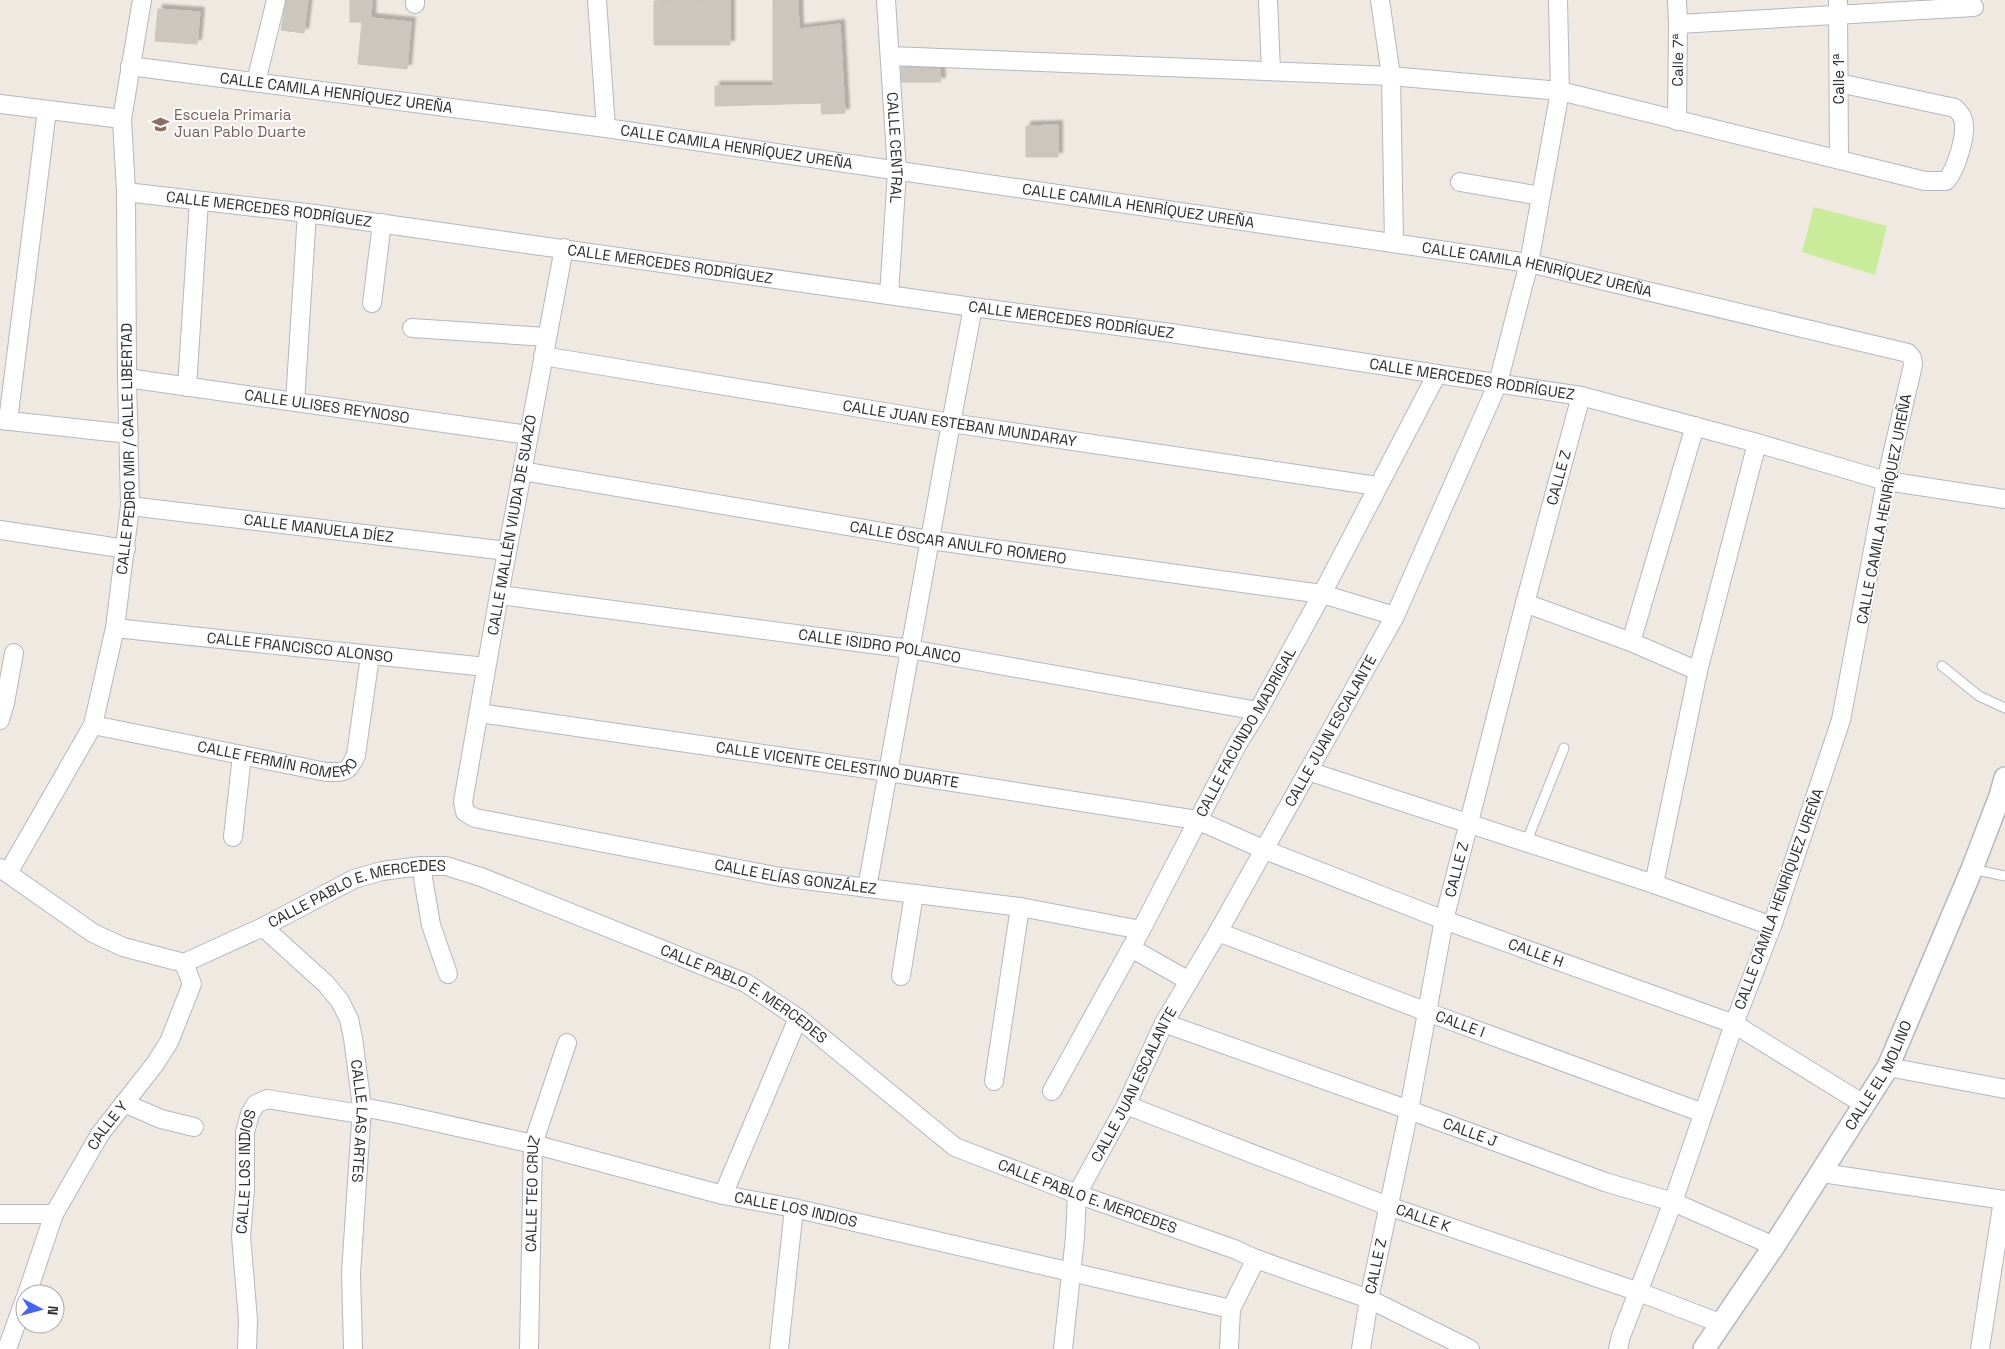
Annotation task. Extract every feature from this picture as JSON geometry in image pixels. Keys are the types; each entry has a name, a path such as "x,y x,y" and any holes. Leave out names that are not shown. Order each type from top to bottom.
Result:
{"street":[{"name":"CALLE PEDRO MIR / CALLE LIBERTAD","path":"4,870 93,725 115,628 130,506 126,378 126,192 122,120 142,0"},
{"path":"256,82 276,0"},
{"path":"598,0 606,128"},
{"name":"CALLE CENTRAL","path":"886,0 897,172 890,295"},
{"path":"1268,0 1271,71"},
{"path":"1380,0 1391,76 1394,243"},
{"name":"CALLE JUAN ESCALANTE","path":"1063,1349 1077,1194 1126,1105 1164,1023 1265,850 1395,616 1498,383 1529,263 1560,91 1558,0"},
{"name":"Calle 7ª","path":"1677,0 1677,121"},
{"path":"1678,24 1838,7 1974,7"},
{"name":"Calle 1ª","path":"1838,7 1839,159"},
{"path":"890,56 1391,76 1560,91 1925,181 1946,181 1951,176 1960,150 1964,127 1963,118 1955,108 1839,83"},
{"name":"CALLE CAMILA HENRÍQUEZ UREÑA","path":"130,66 606,128 1529,263 1908,353 1912,358 1913,365 1886,481 1842,720 1772,926 1734,1024 1673,1202 1621,1336 1618,1349"},
{"path":"0,104 122,120"},
{"path":"47,110 4,420 129,434"},
{"path":"1460,182 1541,196"},
{"name":"CALLE MERCEDES RODRÍGUEZ","path":"126,192 382,223 1171,333 1581,396 1757,443 1886,481 2005,499"},
{"path":"186,387 199,201"},
{"path":"295,402 307,213"},
{"path":"372,303 382,223"},
{"name":"CALLE MALLÉN VIUDA DE SUAZO","path":"463,802 499,594 564,248"},
{"path":"867,888 951,423 974,307"},
{"path":"412,328 546,337"},
{"name":"CALLE JUAN ESTEBAN MUNDARAY","path":"543,356 951,423 1377,486"},
{"name":"CALLE FACUNDO MADRIGAL","path":"1052,1091 1141,930 1237,745 1258,711 1322,594 1437,374"},
{"name":"CALLE ULISES REYNOSO","path":"126,378 528,435"},
{"name":"CALLE Z","path":"1361,1349 1369,1299 1409,1110 1444,920 1525,603 1581,396"},
{"path":"1631,642 1695,426"},
{"path":"1654,884 1698,671 1757,443"},
{"name":"CALLE ÓSCAR ANULFO ROMERO","path":"522,471 930,540 1322,594 1395,616"},
{"name":"CALLE MANUELA DÍEZ","path":"130,506 507,551"},
{"path":"0,530 126,549"},
{"name":"CALLE ISIDRO POLANCO","path":"499,594 910,649 1258,711"},
{"path":"1525,603 1631,642 1698,671"},
{"name":"CALLE FRANCISCO ALONSO","path":"115,628 486,667"},
{"path":"0,720 14,653"},
{"name":"CALLE FERMÍN ROMERO","path":"93,725 326,772 342,772 350,768 356,755 370,656"},
{"name":"CALLE VICENTE CELESTINO DUARTE","path":"479,713 888,772 1197,820"},
{"path":"233,837 242,755"},
{"path":"1308,771 1654,884 1772,926"},
{"name":"CALLE EL MOLINO","path":"1704,1349 1774,1246 1888,1067 2003,790"},
{"name":"CALLE ELÍAS GONZÁLEZ","path":"463,802 465,812 475,818 780,877 1020,908 1141,930"},
{"name":"CALLE H","path":"1197,820 1265,850 1444,920 1734,1024 1865,1105"},
{"path":"421,866 431,925 448,974"},
{"name":"CALLE PABLO E. MERCEDES","path":"184,963 263,927 354,879 382,871 421,866 446,866 481,877 746,983 798,1018 955,1147 1077,1194 1369,1299 1470,1349"},
{"path":"4,870 93,933 123,946 184,963"},
{"path":"901,976 914,894"},
{"path":"994,1081 1020,908"},
{"name":"CALLE LAS ARTES","path":"263,927 326,984 340,1001 349,1019 361,1110 351,1272 354,1349"},
{"name":"CALLE I","path":"1218,932 1427,1012 1702,1113"},
{"path":"1131,948 1189,980"},
{"name":"CALLE Y","path":"30,1284 54,1214 100,1134 155,1064 169,1042 192,984 184,963"},
{"path":"723,1195 798,1018"},
{"name":"CALLE J","path":"1164,1023 1605,1182 1673,1202 1774,1246"},
{"name":"CALLE TEO CRUZ","path":"529,1349 533,1144 566,1044"},
{"path":"1888,1067 2005,1089"},
{"name":"CALLE LOS INDIOS","path":"247,1349 248,1320 241,1236 245,1190 245,1132 250,1114 256,1104 267,1099 399,1114 533,1144 723,1195 794,1208 1231,1309"},
{"path":"124,1103 161,1119 194,1127"},
{"name":"CALLE K","path":"1126,1105 1388,1206 1639,1292 1722,1324"},
{"path":"1822,1172 2004,1200 1980,1349"},
{"path":"779,1349 794,1208"},
{"path":"0,1214 54,1214"},
{"path":"1229,1349 1231,1309 1256,1259"},
{"path":"7,1349 15,1326"}],"lane":[{"path":"1942,666 1979,696 2005,708"},
{"path":"1526,843 1564,748"},
{"path":"1972,868 2005,876"}],"green space":[{"path":"1814,207 1887,226 1875,275 1802,252"}],"building":[{"path":"286,0 308,0 304,33 281,30"},
{"path":"350,0 372,0 371,18 411,22 407,69 358,64 362,22 350,22"},
{"path":"730,0 730,45 654,45 654,1"},
{"path":"773,0 798,0 799,29 840,24 845,113 822,114 821,103 715,106 715,86 773,86"},
{"path":"158,9 200,12 197,44 155,41"},
{"path":"901,67 940,69 941,82 902,82"},
{"path":"1058,125 1058,157 1026,157 1026,126"}],"place":[{"name":"Escuela Primaria Juan Pablo Duarte","path":"160,124"}]}
